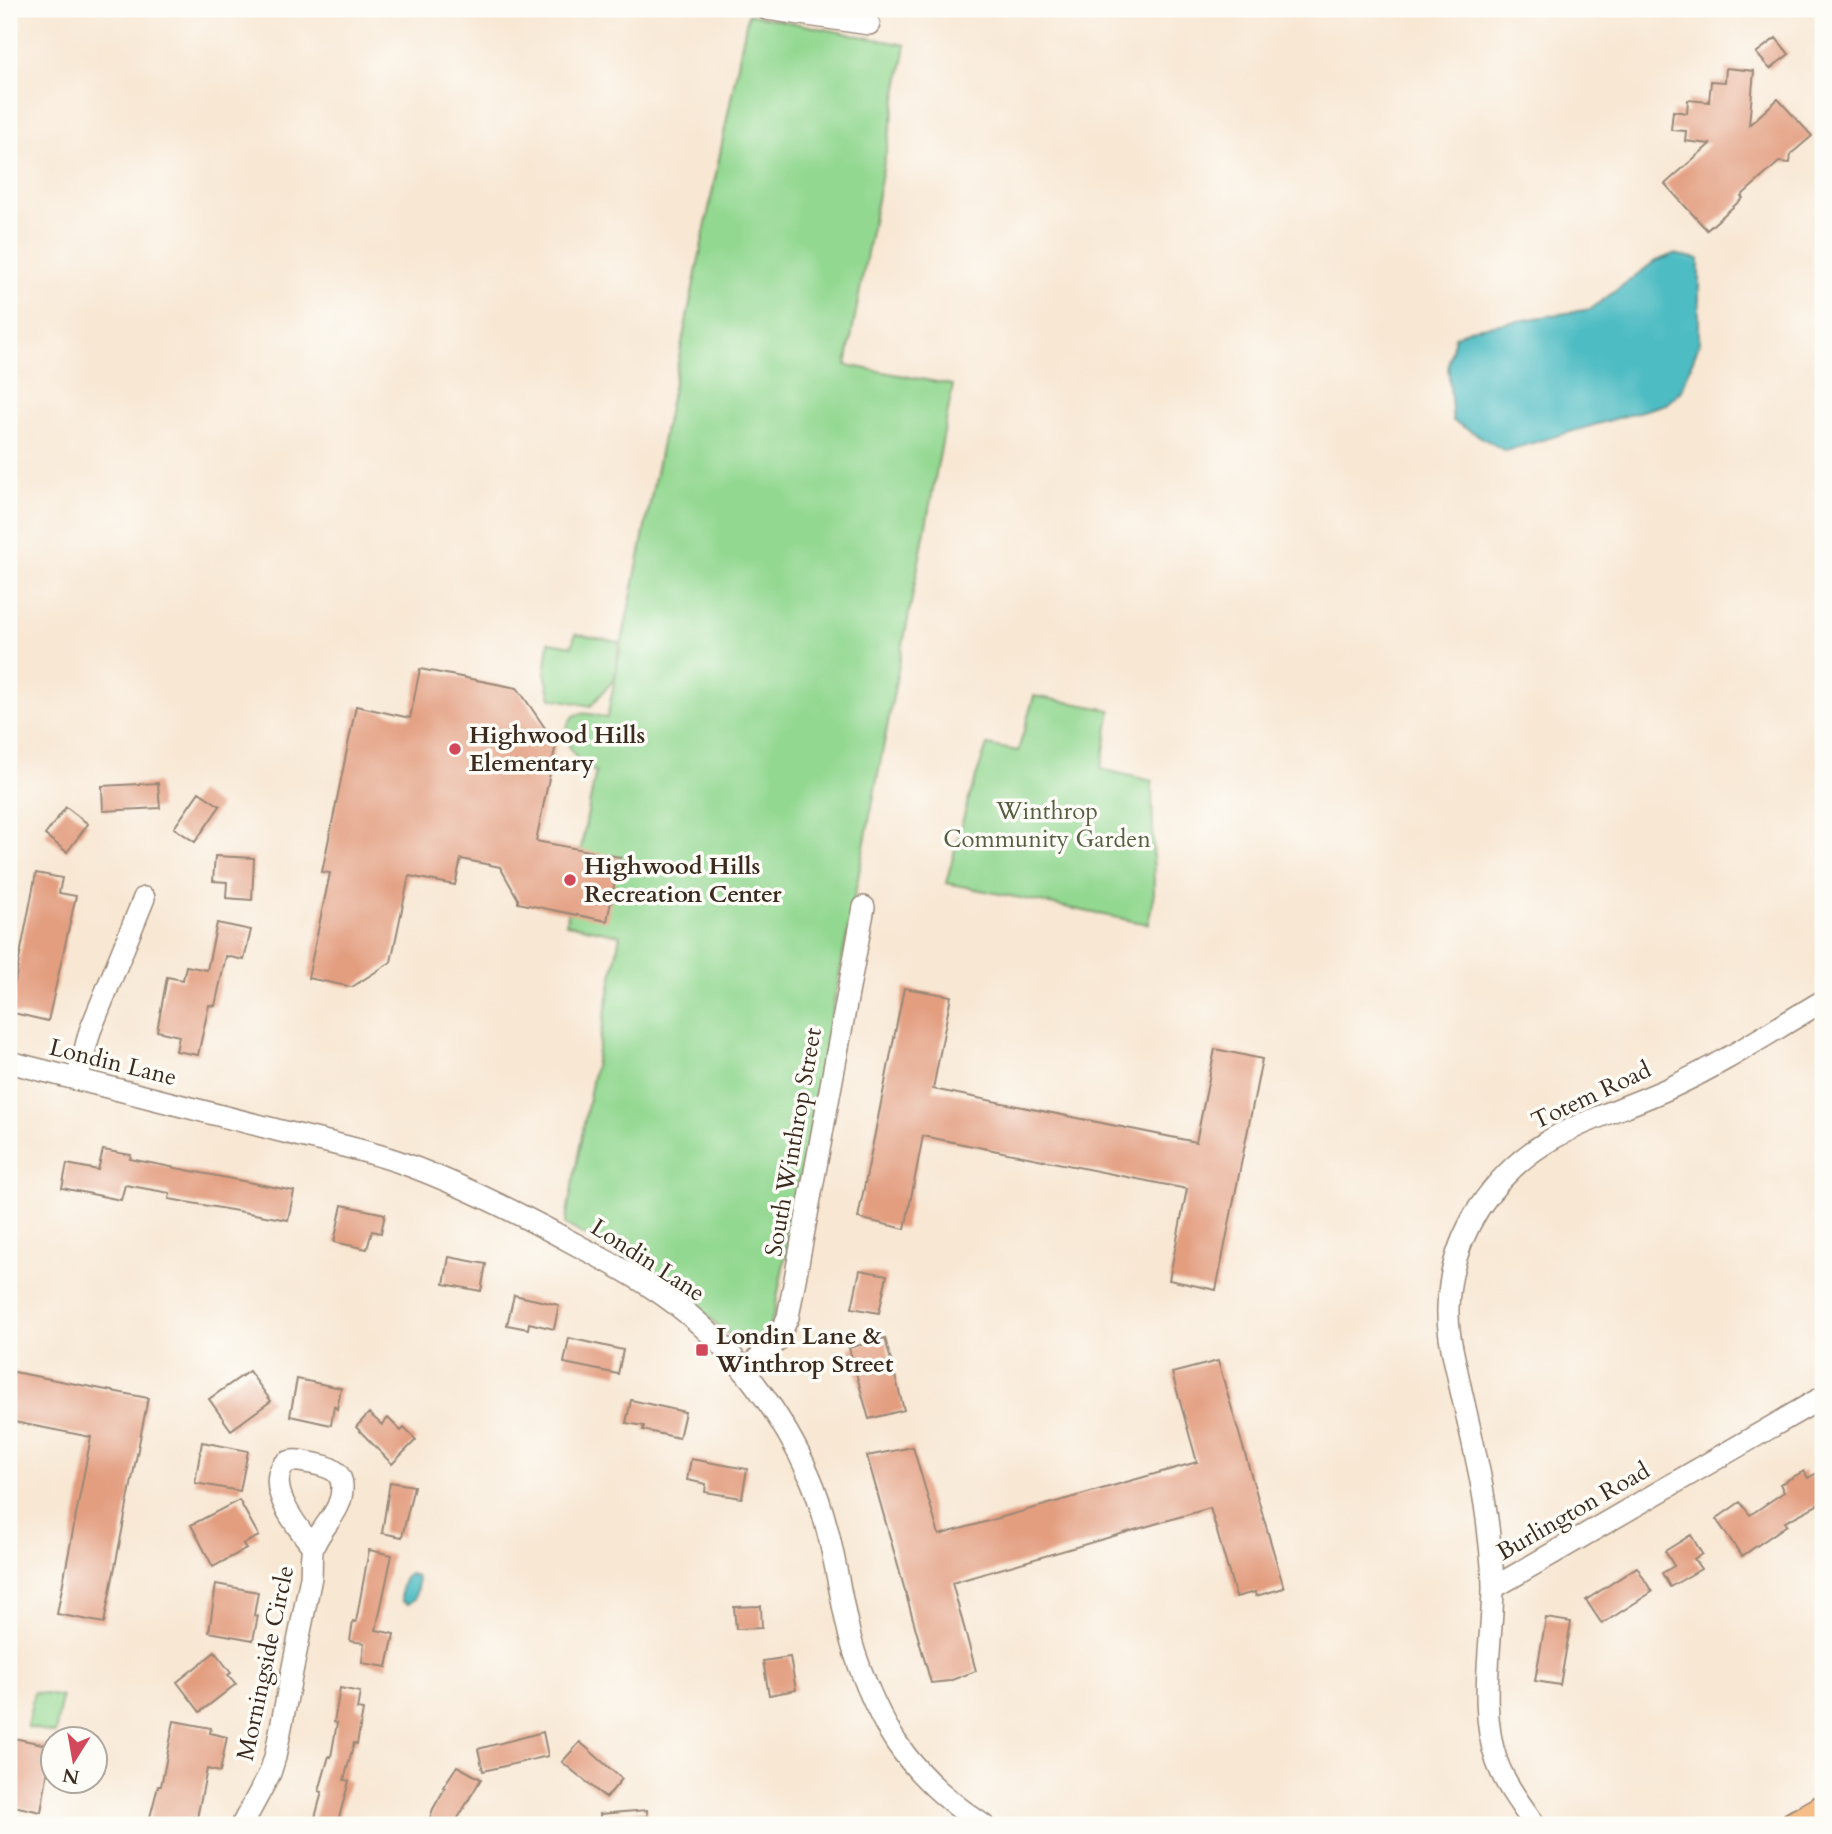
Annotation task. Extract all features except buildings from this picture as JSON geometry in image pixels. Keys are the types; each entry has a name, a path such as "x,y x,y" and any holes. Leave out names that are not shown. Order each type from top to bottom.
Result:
{"main road":[{"path":"1793,1825 1823,1808"}],"street":[{"path":"767,9 869,24"},
{"path":"76,1079 90,1031 144,898"},
{"name":"South Winthrop Street","path":"744,1371 777,1341 788,1317 864,907"},
{"name":"Totem Road","path":"1493,1588 1483,1492 1451,1340 1448,1309 1451,1277 1458,1248 1471,1222 1515,1164 1539,1146 1570,1129 1672,1087 1823,1001"},
{"name":"Londin Lane","path":"9,1062 401,1163 447,1180 541,1225 653,1288 687,1313 744,1371 770,1406 808,1474 825,1515 848,1628 860,1667 895,1741 959,1809 983,1825"},
{"name":"Burlington Road","path":"1535,1825 1497,1764 1492,1746 1487,1685 1493,1588 1823,1397"},
{"name":"Morningside Circle","path":"242,1825 274,1762 311,1577 313,1546"}],"green space":[{"path":"748,14 906,45 846,365 953,385 774,1314 760,1339 743,1345 667,1284 565,1224 620,935 566,924 596,771 585,769 577,759 570,748 566,731 573,716 589,714 607,718 615,678 591,706 551,698 545,673 549,642 572,646 575,634 619,642 615,677"},
{"name":"Winthrop Community Garden","path":"1034,696 1111,710 1101,769 1152,781 1154,893 1148,924 946,883 968,801 987,745 1018,751"},
{"path":"34,1692 62,1697 56,1726 38,1726 38,1729 27,1727"}],"water":[{"path":"1674,254 1699,259 1699,344 1681,391 1666,404 1505,451 1453,421 1448,365 1455,337 1469,329 1591,309 1654,262"},
{"path":"409,1574 416,1576 418,1582 415,1599 408,1604 402,1601 401,1594 403,1583"}],"place":[{"name":"Highwood Hills Elementary","path":"455,749"},
{"name":"Highwood Hills Recreation Center","path":"570,880"},
{"name":"Londin Lane & Winthrop Street","path":"702,1350"}]}
